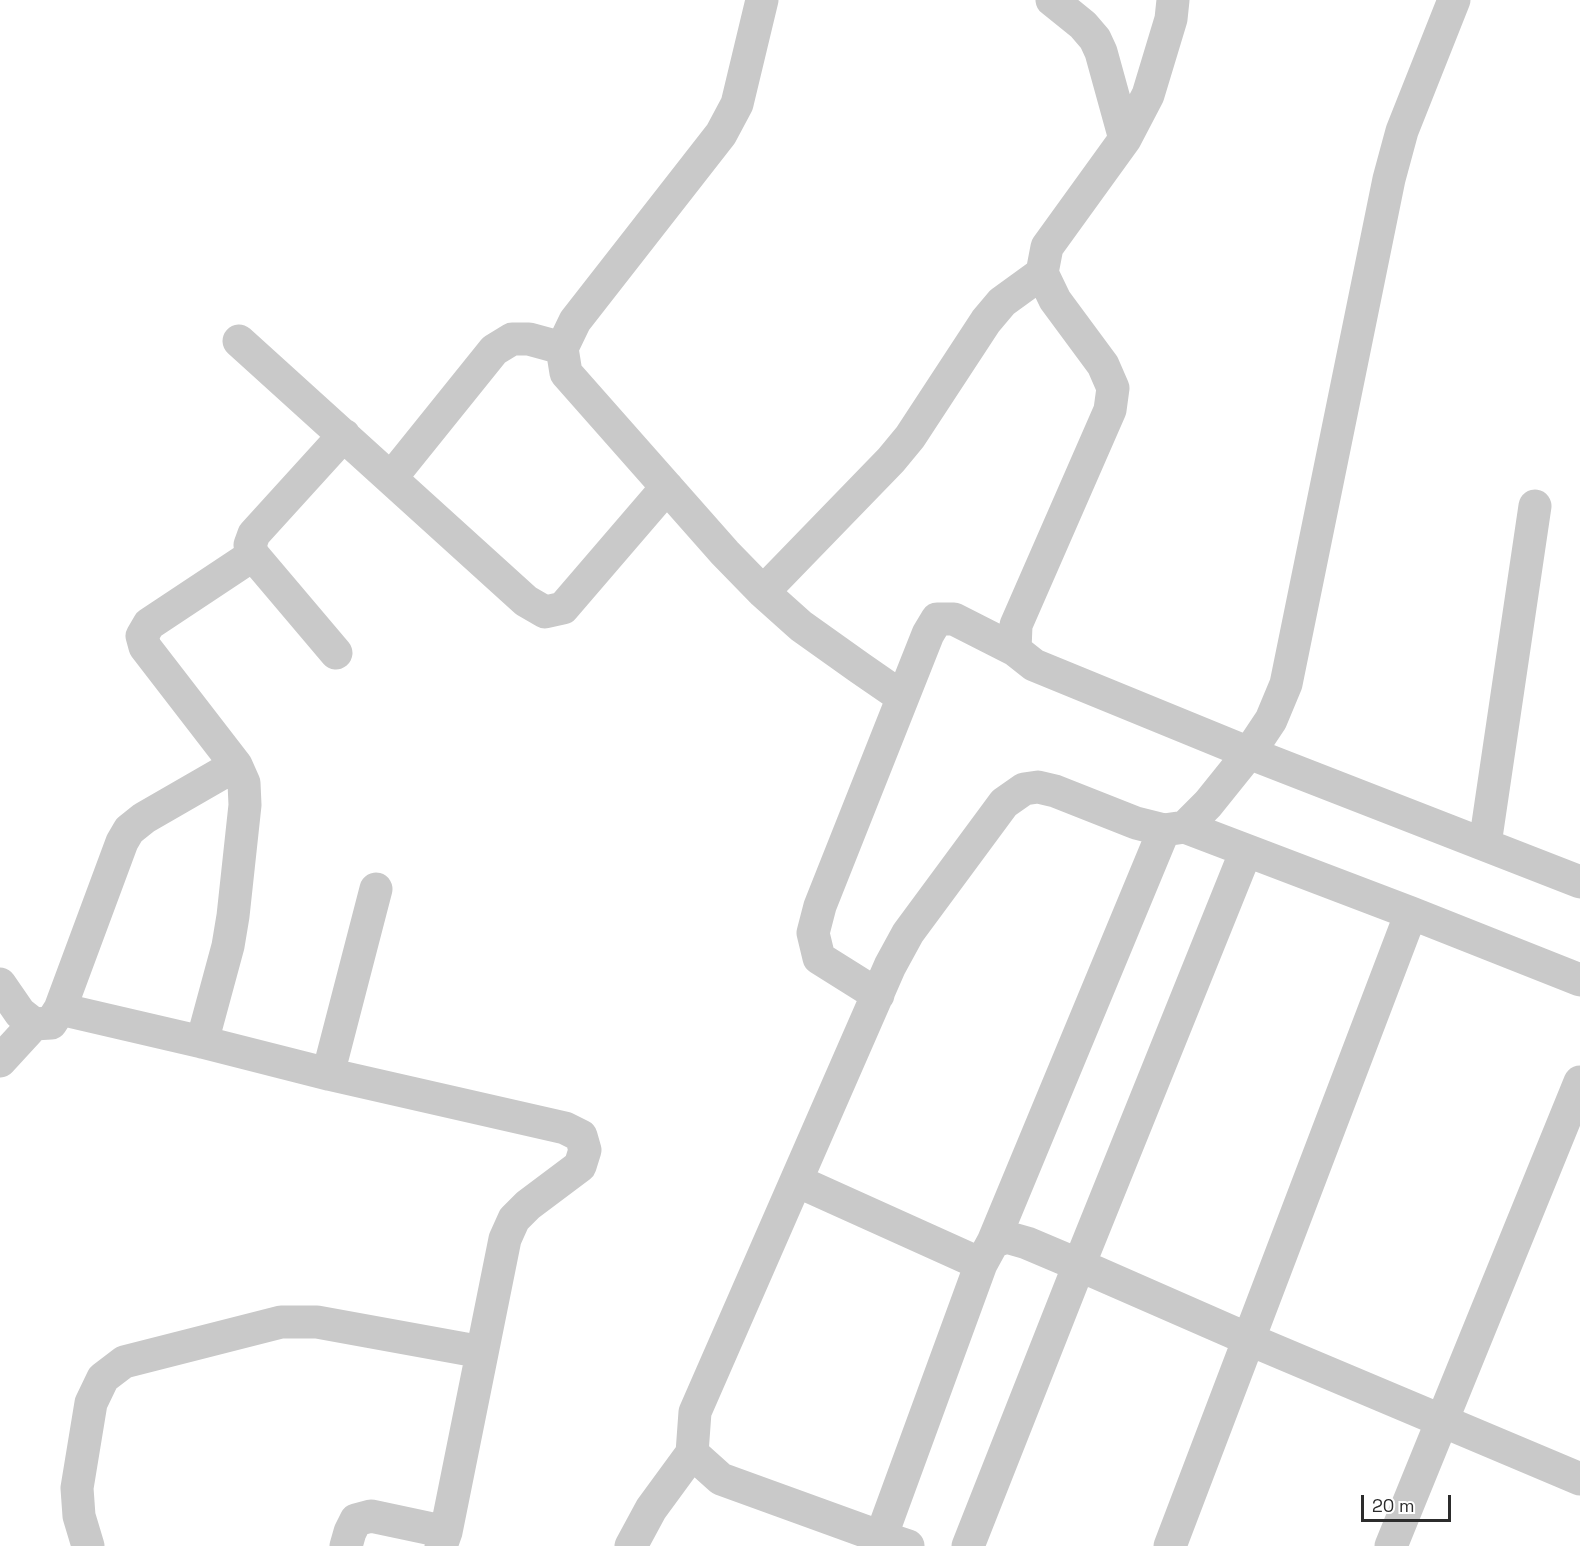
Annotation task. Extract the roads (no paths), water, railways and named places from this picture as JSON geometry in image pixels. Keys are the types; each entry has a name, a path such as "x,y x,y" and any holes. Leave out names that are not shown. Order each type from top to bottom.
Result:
{"street":[{"path":"762,0 737,104 721,134 575,321 562,348 566,373 762,592 801,626 903,697"},
{"path":"1052,0 1083,25 1095,39 1101,52 1125,139"},
{"path":"1016,650 1016,625 1110,410 1113,388 1103,364 1055,300 1042,273 1047,247 1125,139 1148,95 1171,19 1173,0"},
{"path":"692,1453 721,1479 894,1542 987,1253 1175,829 1208,804 1250,753 1271,720 1286,684 1389,179 1402,131 1454,0"},
{"path":"762,592 891,460 910,437 986,321 1002,302 1042,273"},
{"path":"391,478 494,350 512,339 529,339 562,348"},
{"path":"239,341 526,602 545,612 563,608 667,488"},
{"path":"336,652 253,555 250,545 254,534 344,435"},
{"path":"1485,844 1535,506"},
{"path":"202,1042 228,946 233,916 245,805 244,783 236,765 144,647 142,636 149,624 253,555"},
{"path":"878,994 819,958 813,933 820,906 928,634 937,619 954,619 1016,650 1034,665 1250,753 1580,882"},
{"path":"0,1061 47,1016 129,830 144,818 236,765"},
{"path":"631,1546 651,1509 692,1453 695,1412 890,966 908,933 1004,803 1024,789 1038,788 1055,791 1136,823 1175,829 1246,851 1580,980"},
{"path":"968,1546 1246,851"},
{"path":"328,1074 376,889"},
{"path":"1170,1546 1411,913"},
{"path":"0,984 20,1013 202,1042 328,1074 565,1128 581,1136 585,1150 580,1166 528,1205 514,1219 505,1239 443,1539 371,1516 356,1520 346,1546"},
{"path":"1391,1546 1580,1082"},
{"path":"797,1181 987,1253"},
{"path":"987,1253 1006,1237 1027,1243 1580,1479"},
{"path":"88,1546 79,1516 77,1488 91,1403 103,1378 124,1362 280,1322 317,1322 482,1352"}]}
